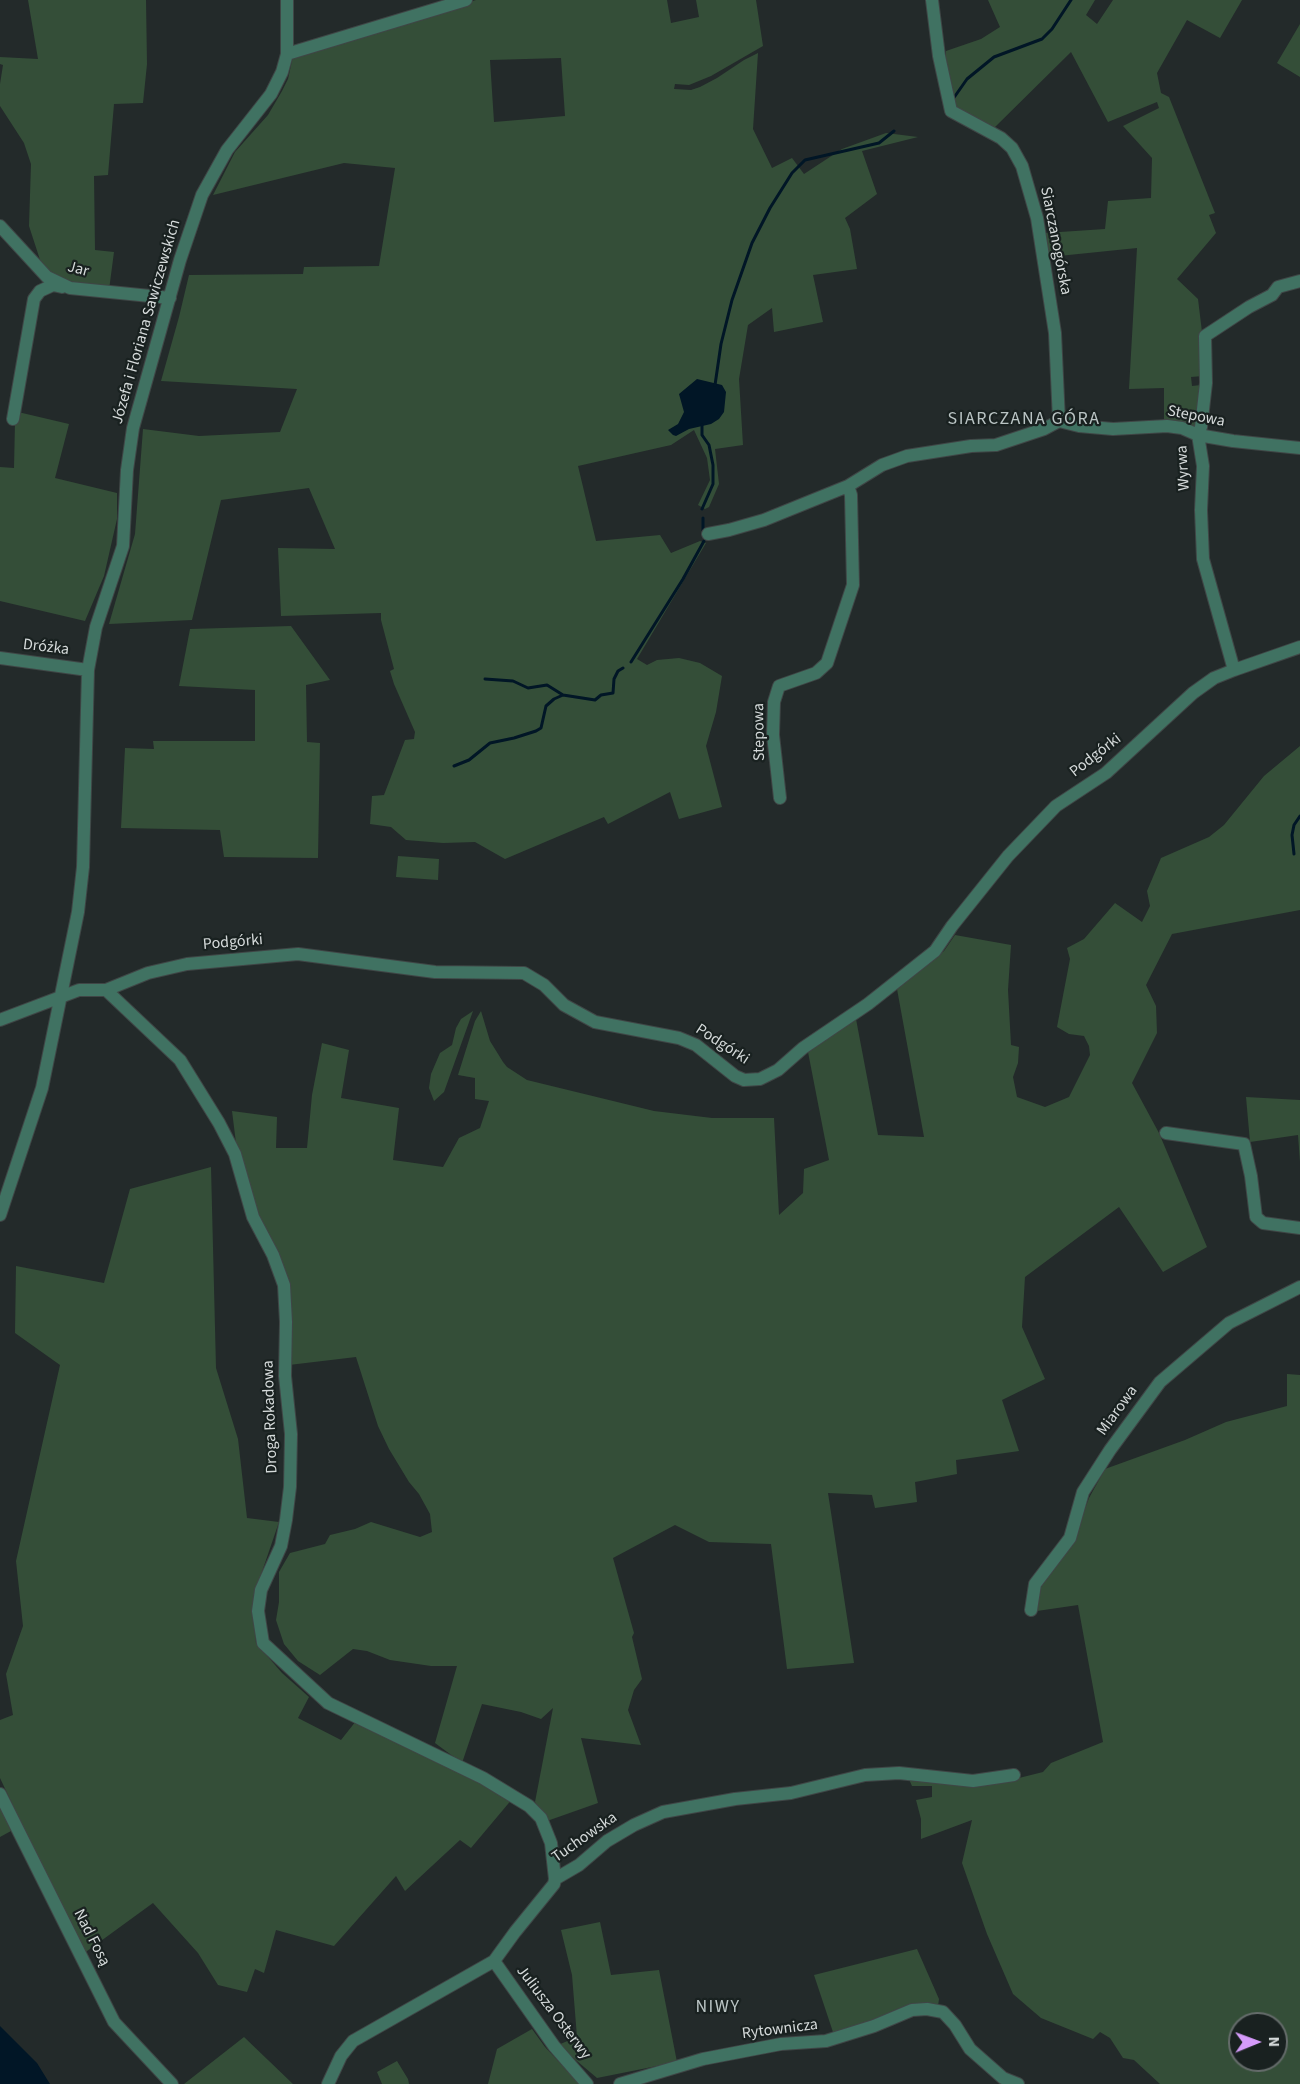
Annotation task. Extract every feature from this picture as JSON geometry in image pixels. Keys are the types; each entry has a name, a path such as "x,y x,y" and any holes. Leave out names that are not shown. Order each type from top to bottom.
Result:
{"street":[{"name":"Józefa i Floriana Sawiczewskich","path":"0,1215 42,1088 78,912 83,867 88,670 96,627 123,546 127,470 133,428 193,218 209,181 227,150 271,94 282,72 287,54 287,0"},
{"path":"287,54 466,0"},
{"name":"Siarczanogórska","path":"932,0 939,56 951,111 1001,138 1011,148 1022,166 1037,218 1055,333 1059,421"},
{"name":"Jar","path":"0,226 47,277 70,288 170,298"},
{"name":"Wyrwa","path":"1234,670 1203,559 1201,510 1203,466 1198,435 1206,383 1205,336 1272,295 1278,287 1300,280"},
{"path":"13,419 34,299 40,291 53,285 70,288"},
{"path":"708,534 729,531 764,520 848,486 882,465 907,456 971,446 996,445 1044,429 1059,421"},
{"name":"Stepowa","path":"1059,421 1079,426 1113,429 1167,426 1182,428 1198,435 1245,443 1300,448"},
{"name":"Stepowa","path":"780,798 773,735 774,702 779,687 816,674 827,663 853,585 851,495 848,486"},
{"name":"Podgórki","path":"0,1020 79,990 106,990 148,973 187,964 298,954 435,972 524,973 544,985 564,1005 595,1022 679,1038 696,1045 735,1077 744,1080 760,1079 778,1070 803,1048 868,1004 935,951 1008,856 1056,806 1106,772 1193,693 1214,678 1300,647"},
{"name":"Dróżka","path":"0,658 88,670"},
{"name":"Droga Rokadowa","path":"106,990 180,1060 219,1123 235,1154 253,1216 273,1255 284,1285 285,1376 291,1434 290,1487 281,1546 261,1590 258,1611 263,1643 328,1702 483,1778 530,1806 541,1818 551,1843 555,1879"},
{"path":"1166,1133 1245,1144 1256,1217 1263,1223 1300,1228"},
{"name":"Miarowa","path":"1031,1610 1035,1584 1070,1538 1083,1492 1110,1450 1160,1382 1229,1323 1300,1287"},
{"name":"Tuchowska","path":"328,2084 340,2056 353,2041 495,1961 554,1884 555,1879 579,1864 607,1841 634,1825 663,1812 791,1792 865,1775 899,1773 973,1781 1014,1775"},
{"name":"Nad Fosą","path":"0,1794 114,2022 172,2084"},
{"name":"Juliusza Osterwy","path":"495,1961 554,2046 587,2084"},
{"name":"Rytownicza","path":"620,2084 703,2059 781,2044 826,2041 912,2010 927,2008 943,2012 955,2025 970,2049 1003,2078 1018,2084"}],"green space":[{"path":"28,0 146,0 147,64 143,103 114,104 108,175 94,176 95,250 114,252 109,290 78,287 43,269 29,226 31,164 24,143 0,106 3,65 0,64 0,57 38,59"},
{"path":"476,0 667,0 671,23 699,17 696,0 756,0 763,46 711,76 689,85 675,84 674,89 691,90 700,87 758,53 753,129 772,168 792,158 804,174 842,149 886,133 918,137 862,151 877,194 845,218 850,229 857,269 813,275 823,322 774,332 772,308 748,325 739,379 743,445 715,449 719,484 709,507 705,509 698,505 710,480 707,458 694,430 671,445 578,466 596,541 660,535 671,553 700,541 706,543 637,659 647,665 657,660 679,658 700,663 722,676 716,712 706,746 722,807 679,819 670,792 608,824 604,817 505,859 475,842 443,843 406,840 391,827 370,824 372,796 384,795 405,740 414,739 415,732 390,671 394,669 381,613 281,616 278,548 335,549 309,488 221,500 192,620 109,624 135,534 143,429 199,436 280,432 297,389 161,381 189,275 303,274 304,267 379,266 395,168 344,163 213,195 235,152 268,115 282,91 288,79 293,56","holes":["561,58 565,116 494,122 490,60"]},
{"path":"988,0 1095,0 1086,15 1097,24 1113,0 1242,0 1220,38 1187,20 1157,73 1161,93 1169,97 1215,213 1209,215 1216,233 1177,279 1198,299 1202,332 1203,376 1191,377 1192,386 1201,385 1197,430 1164,422 1164,388 1129,389 1137,248 1049,257 1045,233 1105,229 1108,201 1151,198 1152,158 1123,126 1159,108 1157,102 1108,122 1071,52 992,130 963,114 956,106 946,75 946,51 981,39 1000,27"},
{"path":"1300,24 1300,77 1277,63"},
{"path":"18,412 69,424 55,478 117,493 117,519 104,576 85,621 0,601 0,467 14,468 15,422"},
{"path":"291,626 330,680 306,685 307,742 320,743 318,858 224,857 220,830 121,828 125,748 154,749 153,741 255,741 255,690 179,686 190,629"},
{"path":"1300,746 1300,910 1172,934 1146,985 1156,1006 1157,1033 1132,1083 1159,1133 1207,1247 1163,1272 1119,1207 1025,1277 1022,1327 1045,1379 1002,1400 1019,1451 956,1460 957,1474 915,1482 917,1502 875,1508 872,1495 828,1493 854,1663 787,1669 771,1544 709,1542 675,1525 613,1558 634,1633 632,1637 642,1679 634,1690 628,1710 641,1745 581,1738 598,1803 547,1821 535,1802 553,1708 541,1719 521,1712 482,1704 462,1763 435,1743 457,1666 431,1666 390,1660 367,1651 353,1649 320,1675 298,1661 284,1644 276,1620 279,1602 279,1572 290,1553 325,1544 330,1535 355,1529 371,1522 420,1537 432,1532 430,1514 389,1449 378,1426 356,1357 289,1365 291,1307 236,1143 232,1111 277,1117 276,1148 307,1148 312,1095 322,1043 349,1050 341,1098 399,1108 393,1160 443,1167 459,1138 480,1128 489,1101 475,1099 475,1078 458,1075 475,1021 481,1011 490,1041 503,1062 527,1080 654,1111 712,1118 774,1118 779,1215 803,1193 804,1169 829,1160 808,1052 856,1019 878,1135 924,1137 897,989 920,968 944,951 955,935 1011,945 1008,990 1011,1045 1019,1047 1018,1063 1013,1077 1017,1097 1045,1107 1069,1097 1090,1055 1084,1036 1069,1034 1057,1027 1070,959 1067,948 1084,939 1115,903 1142,922 1150,906 1147,891 1161,858 1209,837 1224,825 1264,776"},
{"path":"398,856 439,859 438,880 396,877"},
{"path":"473,1011 444,1092 434,1101 429,1088 431,1074 440,1053 452,1045 461,1019"},
{"path":"1246,1097 1300,1100 1300,1162 1298,1135 1250,1142"},
{"path":"211,1167 216,1368 238,1439 247,1518 279,1522 253,1598 256,1643 282,1673 309,1697 298,1718 341,1740 356,1721 513,1798 471,1848 460,1840 405,1891 396,1876 334,1946 276,1930 264,1973 255,1969 247,1992 218,1985 198,1953 153,1903 83,1954 0,1778 0,1720 13,1715 6,1674 23,1626 16,1561 60,1365 15,1333 16,1266 104,1283 130,1189"},
{"path":"1287,1374 1300,1375 1300,2084 1160,2084 1134,2060 1123,2058 1110,2038 1100,2032 1093,2039 1041,2018 1013,1994 987,1934 962,1863 972,1820 921,1839 921,1819 916,1800 932,1797 932,1786 912,1786 908,1777 995,1784 1043,1772 1051,1763 1103,1742 1078,1605 1037,1611 1039,1590 1054,1565 1072,1543 1089,1498 1105,1469 1185,1440 1226,1422 1287,1406"},
{"path":"0,1806 11,1831 0,1837"},
{"path":"600,1922 611,1975 659,1970 677,2062 597,2078 558,2045 577,2037 572,1975 561,1930"},
{"path":"917,1949 939,1999 938,2006 921,2003 897,2009 881,2018 834,2035 814,1975"},
{"path":"532,2029 545,2047 580,2084 488,2084 497,2049"},
{"path":"244,2037 293,2084 184,2084"},
{"path":"397,2061 409,2084 382,2084 377,2072"}],"water":[{"path":"697,379 722,385 726,392 724,412 711,424 673,435 668,430 678,424 684,412 679,394"},
{"path":"0,2026 37,2063 50,2084 0,2084"}],"waterway":[{"path":"953,99 967,79 994,57 1042,39 1052,29 1071,0"},
{"path":"715,385 721,344 732,300 752,243 792,173 805,160 879,143 894,131"},
{"path":"702,425 702,435 709,445 713,465 713,484 702,509"},
{"path":"703,518 703,531"},
{"path":"631,662 704,541"},
{"path":"485,679 513,681 528,688 547,685 563,695 595,700 601,695 613,693 614,679 618,671 623,668"},
{"path":"454,766 469,760 490,743 514,738 541,728 546,706 563,695"},
{"path":"1294,854 1292,835 1294,825 1300,816"}],"district":[{"name":"SIARCZANA GÓRA","path":"1024,420"},
{"name":"NIWY","path":"718,2008"}]}
